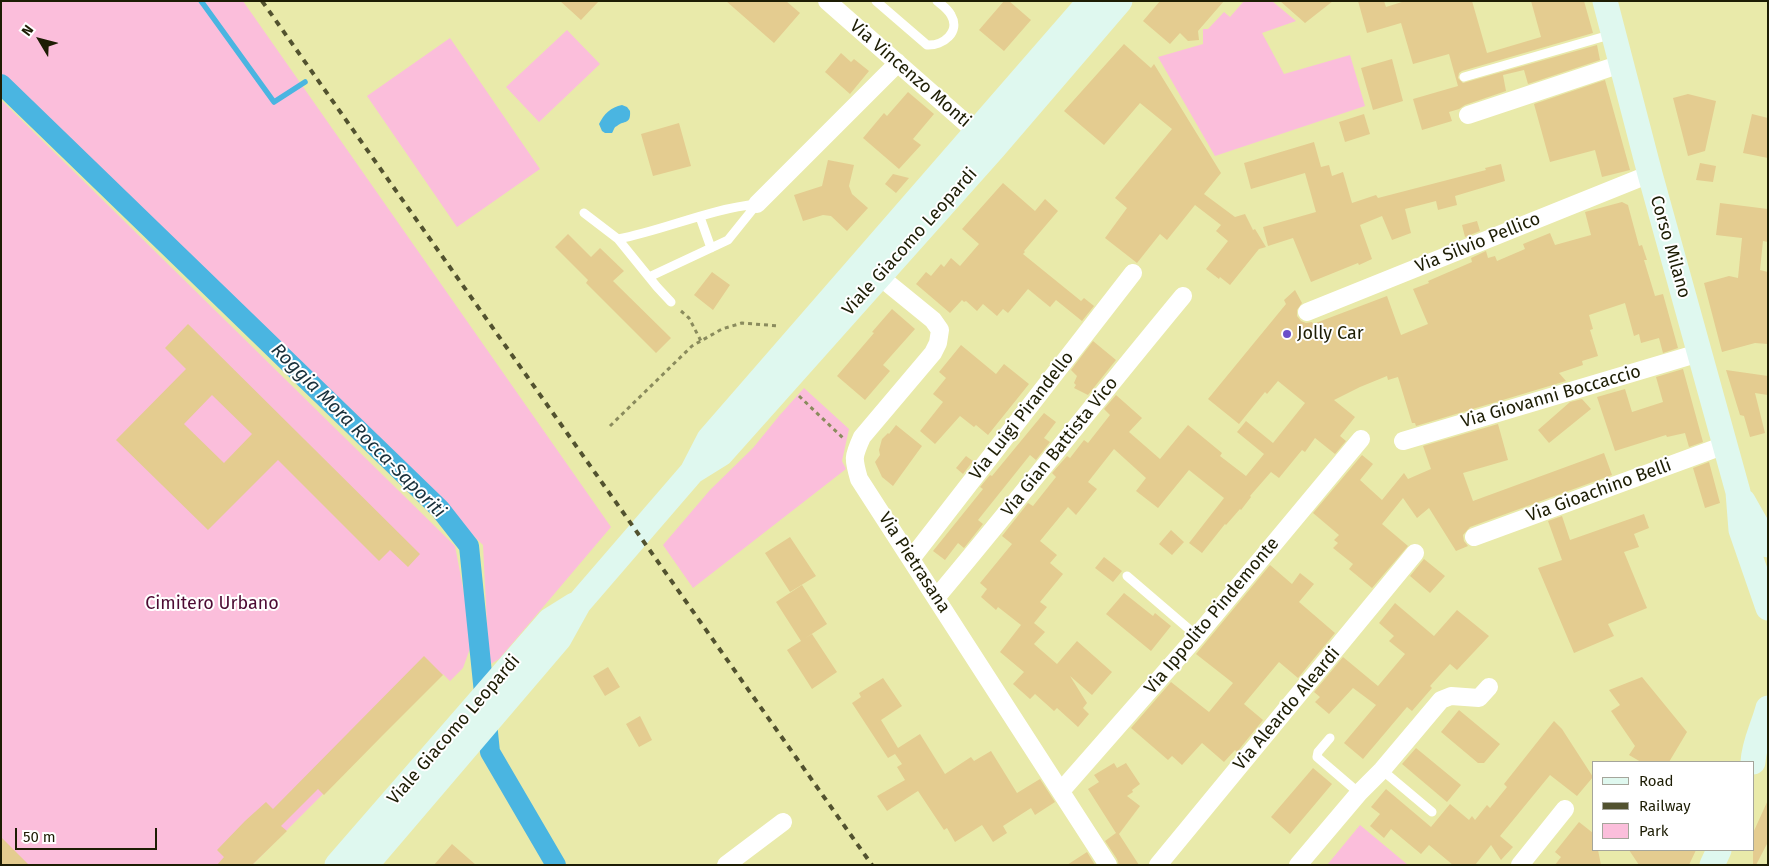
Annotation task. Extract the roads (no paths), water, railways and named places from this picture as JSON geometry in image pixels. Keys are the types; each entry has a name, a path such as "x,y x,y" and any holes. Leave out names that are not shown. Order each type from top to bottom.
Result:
{"main road":[{"name":"Viale Giacomo Leopardi","path":"692,472 721,454 879,276 1090,1"},
{"name":"Viale Giacomo Leopardi","path":"366,865 471,744 503,689 550,620 578,603 611,566 692,472 709,438 805,329 1120,1"},
{"name":"Corso Milano","path":"1605,1 1650,174 1738,492 1741,530 1768,608"},
{"name":"Corso Milano","path":"1738,492 1768,545"},
{"name":"Viale Giacomo Leopardi","path":"337,865 467,716 503,689"},
{"path":"1753,761 1754,748 1768,708"},
{"path":"1754,773 1768,758"},
{"path":"1712,865 1719,851"}],"street":[{"name":"Via Vincenzo Monti","path":"827,1 985,140"},
{"path":"757,204 897,62"},
{"path":"1468,115 1621,64"},
{"name":"Via Silvio Pellico","path":"1307,312 1650,174"},
{"name":"Via Luigi Pirandello","path":"911,559 1133,274"},
{"name":"Via Pietrasana","path":"879,276 933,320 940,330 938,342 933,352 862,437 853,460 859,479 1108,865"},
{"name":"Via Gian Battista Vico","path":"936,598 1183,296"},
{"name":"Via Giovanni Boccaccio","path":"1403,441 1700,354"},
{"name":"Via Ippolito Pindemonte","path":"1061,791 1197,636 1361,439"},
{"name":"Via Gioachino Belli","path":"1474,537 1725,445"},
{"name":"Via Aleardo Aleardi","path":"1158,865 1415,553"},
{"path":"1298,865 1358,793 1382,770 1441,700 1451,696 1479,698 1489,687"},
{"path":"1520,865 1565,809"},
{"path":"726,865 783,822"}],"lane":[{"path":"876,1 927,45 934,45 947,39 954,26 950,13 937,1"},
{"path":"1464,77 1613,34"},
{"path":"618,239 641,235 734,206 757,204"},
{"path":"649,277 728,240 757,204"},
{"path":"584,213 618,239 672,302"},
{"path":"700,217 711,248"},
{"path":"1127,576 1197,636"},
{"path":"1330,738 1318,752 1317,756 1358,793"},
{"path":"1382,770 1432,812"}],"water":[{"path":"622,105 630,111 628,120 616,126 612,133 602,131 599,124 603,117 611,109"}],"waterway":[{"path":"201,1 274,102 305,82"},
{"name":"Roggia Mora Rocca-Saporiti","path":"1,84 440,509 469,546 490,752 556,865"}],"railway":[{"path":"262,1 872,865"}],"place":[{"name":"Jolly Car","path":"1287,334"}],"park label":[{"name":"Cimitero Urbano","path":"212,604"}]}
